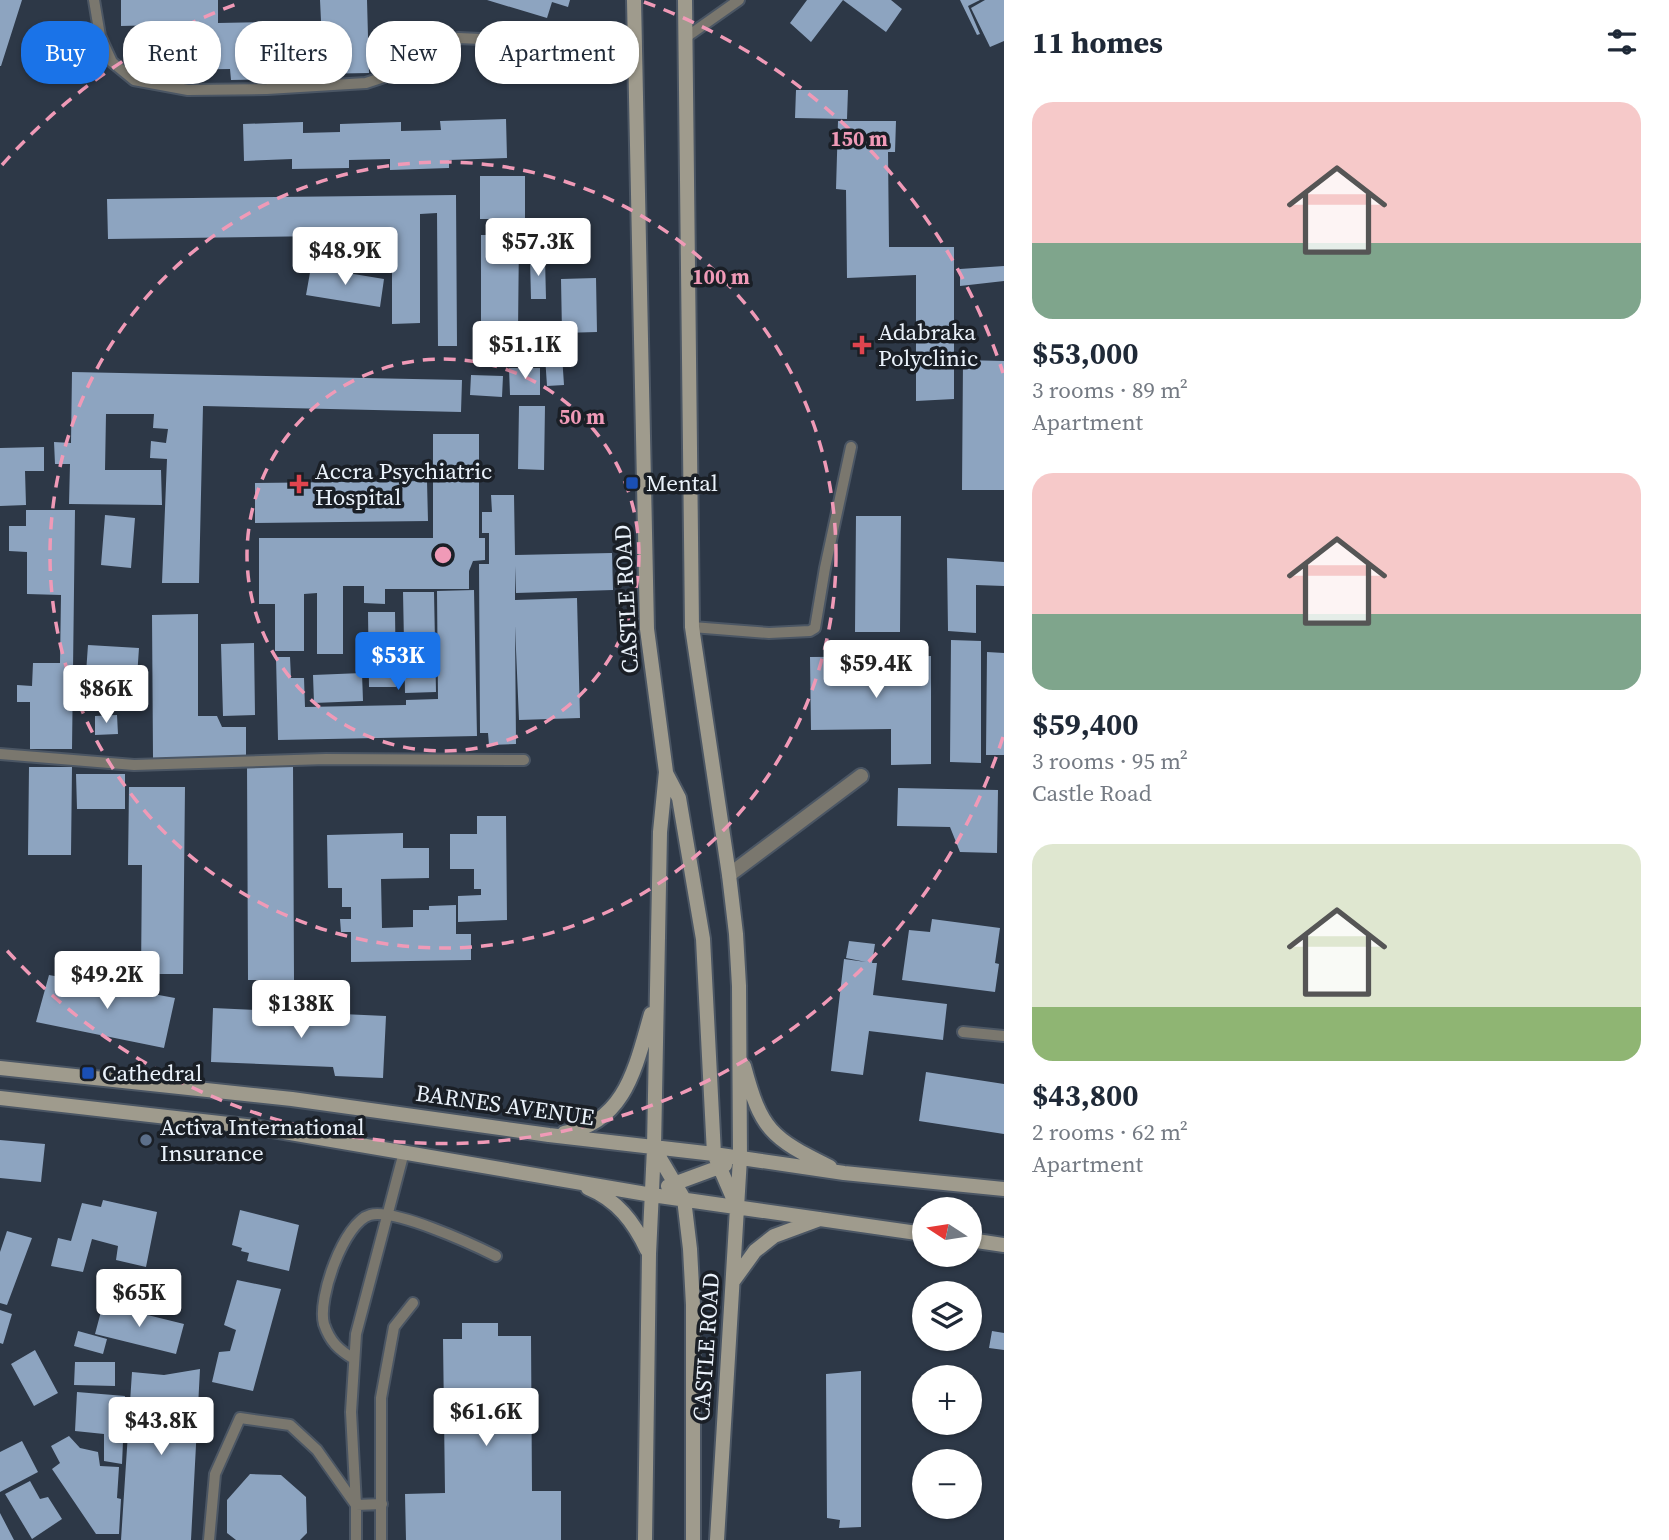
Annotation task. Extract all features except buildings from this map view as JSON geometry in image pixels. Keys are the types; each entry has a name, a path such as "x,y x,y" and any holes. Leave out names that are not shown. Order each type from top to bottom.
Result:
{"main road":[{"name":"CASTLE ROAD","path":"634,0 634,21"},
{"name":"CASTLE ROAD","path":"685,0 692,627 736,934 740,1158 717,1540"},
{"name":"CASTLE ROAD","path":"636,84 647,629 666,772 660,832 645,1540"},
{"path":"666,772 678,799 703,939 716,1161 736,1207"},
{"path":"549,1135 589,1126 609,1113 618,1102 631,1077 657,996"},
{"path":"738,1044 753,1099 770,1131 801,1152 844,1173"},
{"name":"BARNES AVENUE","path":"0,1068 292,1099 654,1148 716,1161 740,1158 844,1173 1004,1189"},
{"path":"0,1098 254,1127 652,1195 912,1232"},
{"path":"654,1148 684,1199 690,1249 693,1304 693,1540"},
{"path":"652,1195 716,1161"},
{"path":"564,1179 602,1194 621,1210 637,1227 649,1254"},
{"path":"734,1280 755,1251 774,1236 821,1219"},
{"path":"982,1242 1004,1245"}],"street":[{"path":"729,875 861,776"}],"lane":[{"path":"94,0 100,36 112,62 134,79 188,90 267,89 366,83 384,77 435,46 458,38 475,39"},
{"path":"685,38 739,0"},
{"path":"692,627 769,633 810,631 815,628 825,568 852,446"},
{"path":"0,754 134,765 326,760 524,760"},
{"path":"963,1032 1004,1036"},
{"path":"356,1540 351,1412 356,1334 404,1152"},
{"path":"354,1359 337,1349 324,1322 325,1292 344,1243 359,1220 371,1214 388,1214 463,1240 496,1256"},
{"path":"381,1540 382,1398 394,1327 413,1303"},
{"path":"209,1540 215,1474 240,1418 290,1425 317,1450 356,1505"},
{"path":"356,1505 382,1504"}],"place":[{"name":"Adabraka Polyclinic","path":"862,345"},
{"name":"Mental","path":"632,483"},
{"name":"Accra Psychiatric Hospital","path":"299,484"},
{"name":"Cathedral","path":"88,1073"},
{"name":"Activa International Insurance","path":"146,1140"}]}
